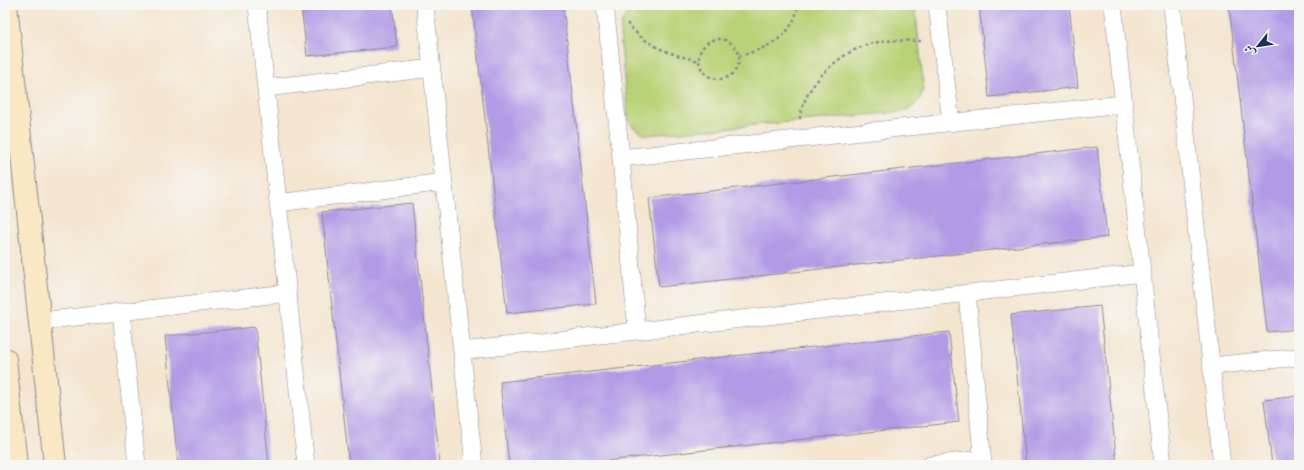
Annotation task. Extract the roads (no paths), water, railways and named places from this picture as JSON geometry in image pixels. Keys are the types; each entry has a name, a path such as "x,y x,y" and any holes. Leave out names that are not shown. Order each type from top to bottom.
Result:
{"street":[{"path":"6,5 41,321 55,465"},
{"path":"257,5 306,465"},
{"path":"425,5 474,465"},
{"path":"605,5 637,331"},
{"path":"937,5 951,122"},
{"path":"1113,5 1163,465"},
{"path":"1172,5 1222,465"},
{"path":"266,88 432,68"},
{"path":"621,158 1123,104"},
{"path":"278,203 444,182"},
{"path":"462,352 1143,273"},
{"path":"41,321 287,293"},
{"path":"930,465 983,462 967,293"},
{"path":"121,312 137,465"},
{"path":"1211,366 1299,357"},
{"path":"5,359 16,465"}]}
